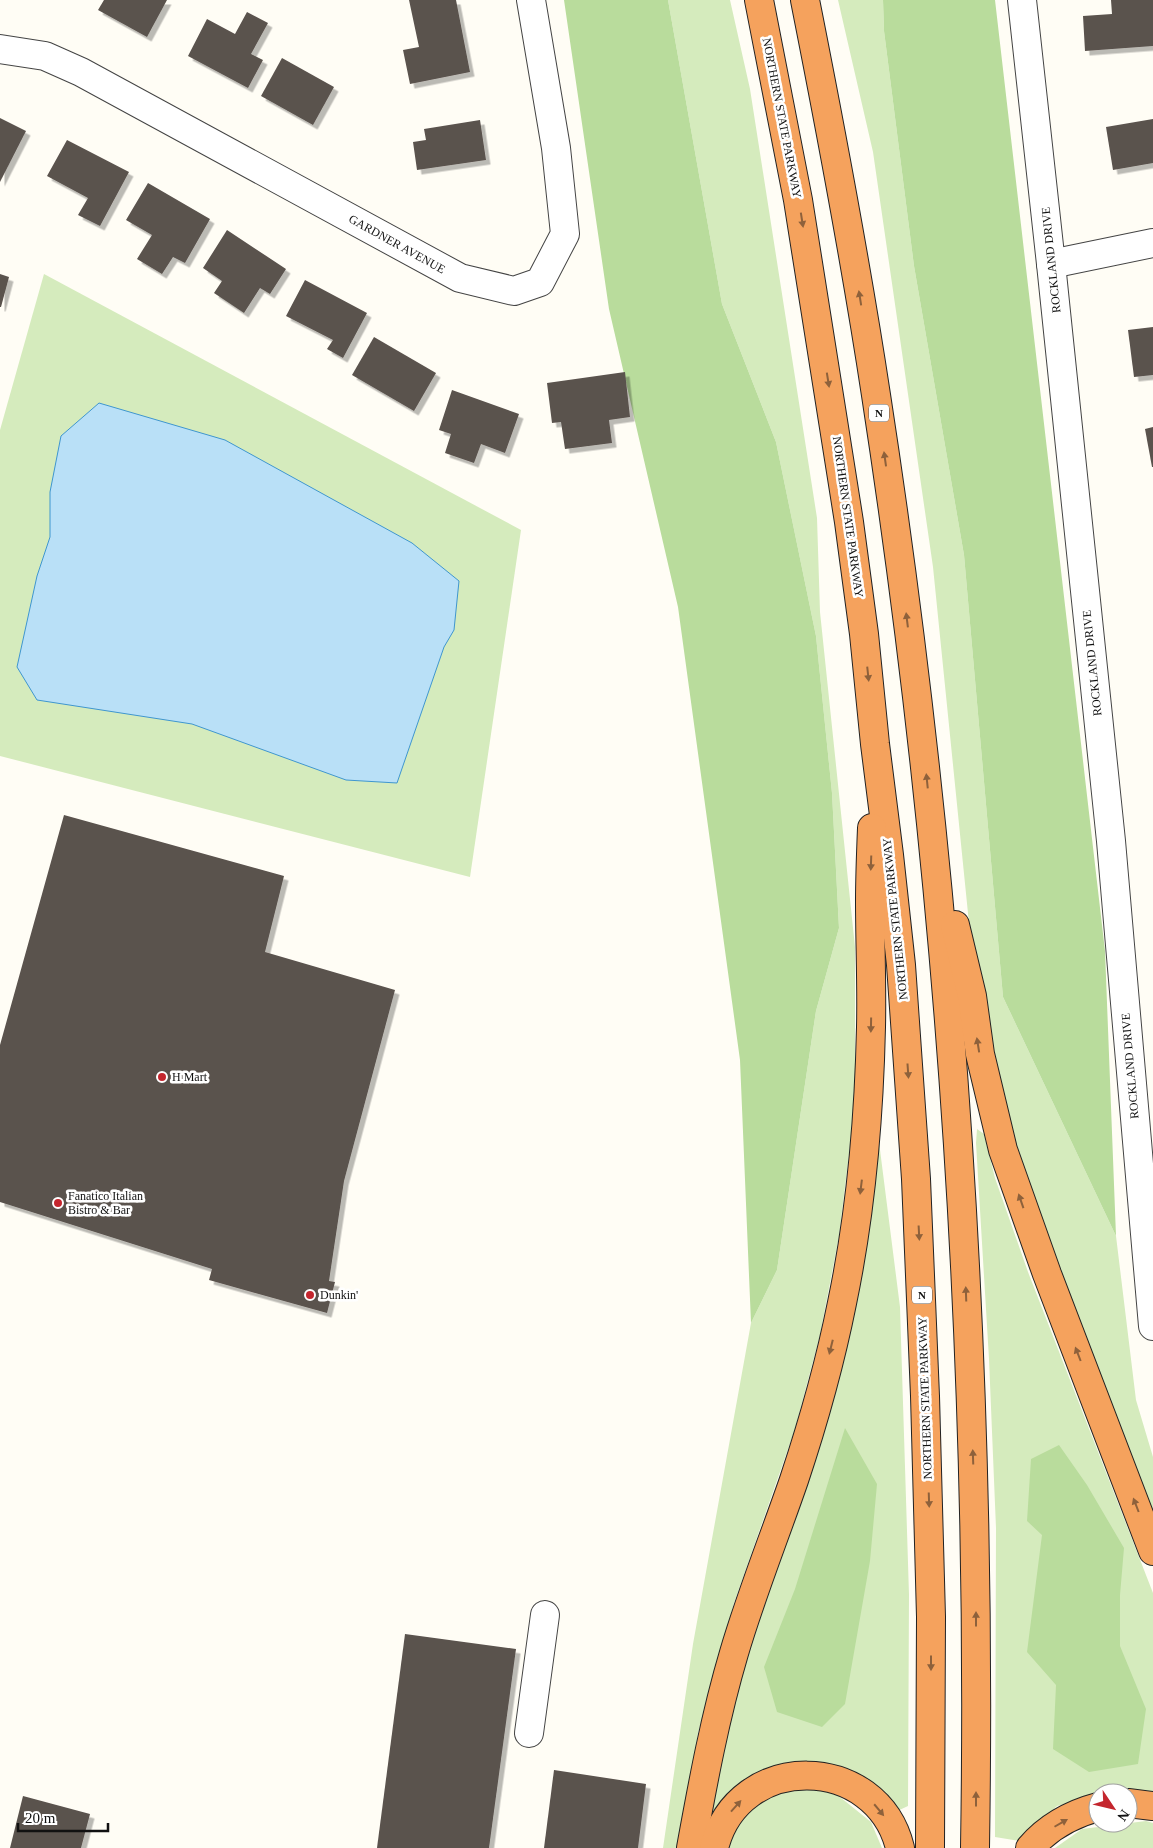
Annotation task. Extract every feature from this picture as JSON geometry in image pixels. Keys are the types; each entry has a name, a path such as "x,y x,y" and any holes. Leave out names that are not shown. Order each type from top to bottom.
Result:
{"highway":[{"name":"NORTHERN STATE PARKWAY","path":"760,0 798,200 834,417 864,634 901,965 918,1218 931,1617 930,1848"},
{"name":"N","path":"805,0 839,174 876,395 906,612 932,829 953,1074 965,1270 975,1514 976,1848"},
{"path":"691,1848 708,1756 724,1687 740,1633 806,1440 833,1342 850,1260 863,1170 869,1078 871,999 870,898 875,744"},
{"path":"932,829 972,996 980,1054 1004,1150 1047,1274 1153,1551"},
{"path":"714,1848 721,1827 728,1814 749,1793 774,1780 804,1775 834,1779 871,1800 890,1824 900,1848"},
{"path":"1138,1804 1153,1806"},
{"path":"1030,1848 1041,1836 1056,1825 1072,1816 1088,1810"}],"street":[{"name":"GARDNER AVENUE","path":"0,49 45,56 81,72 460,278 514,291 540,282 565,234 556,148 531,0"},
{"name":"ROCKLAND DRIVE","path":"1022,0 1111,842 1153,1326"},
{"path":"1051,264 1153,243"},
{"path":"530,1733 545,1615"}],"green space":[{"path":"564,0 668,0 722,304 776,442 816,636 832,793 839,928 816,1011 777,1270 751,1323 740,1060 678,607 609,309"},
{"path":"668,0 730,0 750,89 817,518 820,612 855,947 855,1105 839,1236 820,1335 795,1429 734,1603 698,1733 681,1848 663,1848 693,1644 751,1323 777,1270 816,1011 839,928 832,793 816,636 776,442 722,304"},
{"path":"838,0 883,0 884,31 914,266 964,555 1003,997 1116,1236 1136,1400 1153,1457 1153,1528 1009,1131 979,1022 933,567 873,152"},
{"path":"883,0 995,0 1105,951 1116,1236 1003,997 964,555 914,266 884,31"},
{"path":"44,274 521,530 470,877 0,756 0,430"},
{"path":"977,1129 984,1134 995,1178 1028,1272 1153,1593 1153,1794 1138,1791 1138,1783 1088,1783 1088,1798 1057,1806 1019,1841 995,1837 996,1528 989,1359 976,1143"},
{"path":"879,1142 900,1307 909,1595 908,1806 893,1813 771,1768 726,1797 708,1827 722,1725 869,1199"},
{"path":"845,1428 877,1484 870,1561 845,1704 822,1727 777,1712 764,1667 795,1589"},
{"path":"1059,1445 1087,1485 1124,1548 1120,1595 1120,1646 1146,1709 1138,1764 1089,1772 1053,1749 1056,1685 1027,1652 1042,1535 1027,1521 1031,1459"},
{"path":"793,1787 835,1793 871,1822 882,1848 723,1848 751,1803"},
{"path":"1146,1821 1153,1823 1153,1848 1055,1848 1082,1829 1088,1828 1088,1833 1138,1833 1138,1822"}],"water":[{"path":"99,403 225,440 412,543 459,581 454,630 444,647 397,783 346,780 192,724 37,700 17,667 37,576 50,537 50,492 61,436"}],"building":[{"path":"104,0 167,0 147,37 98,10"},
{"path":"409,0 456,0 470,72 410,84 403,50 419,47"},
{"path":"1111,0 1153,0 1153,46 1085,51 1083,16 1112,14"},
{"path":"247,12 268,23 251,54 263,60 248,88 188,56 207,19 235,34"},
{"path":"282,58 334,87 313,125 261,96"},
{"path":"0,118 26,131 0,182"},
{"path":"1153,119 1153,163 1113,170 1106,127"},
{"path":"480,120 486,160 417,170 413,142 426,140 424,129"},
{"path":"67,140 129,172 100,226 78,215 88,198 47,176"},
{"path":"148,183 210,219 185,263 173,257 162,274 137,259 152,235 126,220"},
{"path":"227,230 286,269 270,294 260,288 244,313 214,293 222,281 203,268"},
{"path":"0,274 9,277 1,307 0,307"},
{"path":"305,280 367,313 343,358 327,349 333,340 286,316"},
{"path":"1153,327 1153,375 1134,377 1128,330"},
{"path":"374,337 436,373 414,411 352,375"},
{"path":"625,372 630,417 609,420 612,443 565,449 561,422 552,423 547,383"},
{"path":"452,390 519,414 505,453 481,444 474,463 445,453 451,434 439,430"},
{"path":"1153,427 1153,467 1152,467 1145,429"},
{"path":"64,815 284,876 265,952 395,990 344,1181 329,1281 335,1282 327,1313 209,1280 212,1269 0,1202 0,1045"},
{"path":"405,1634 516,1649 489,1848 377,1848"},
{"path":"554,1770 646,1784 638,1848 544,1848"},
{"path":"23,1796 90,1814 81,1848 10,1848"}],"place":[{"name":"H Mart","path":"162,1077"},
{"name":"Fanatico Italian Bistro & Bar","path":"58,1203"},
{"name":"Dunkin'","path":"310,1295"}]}
